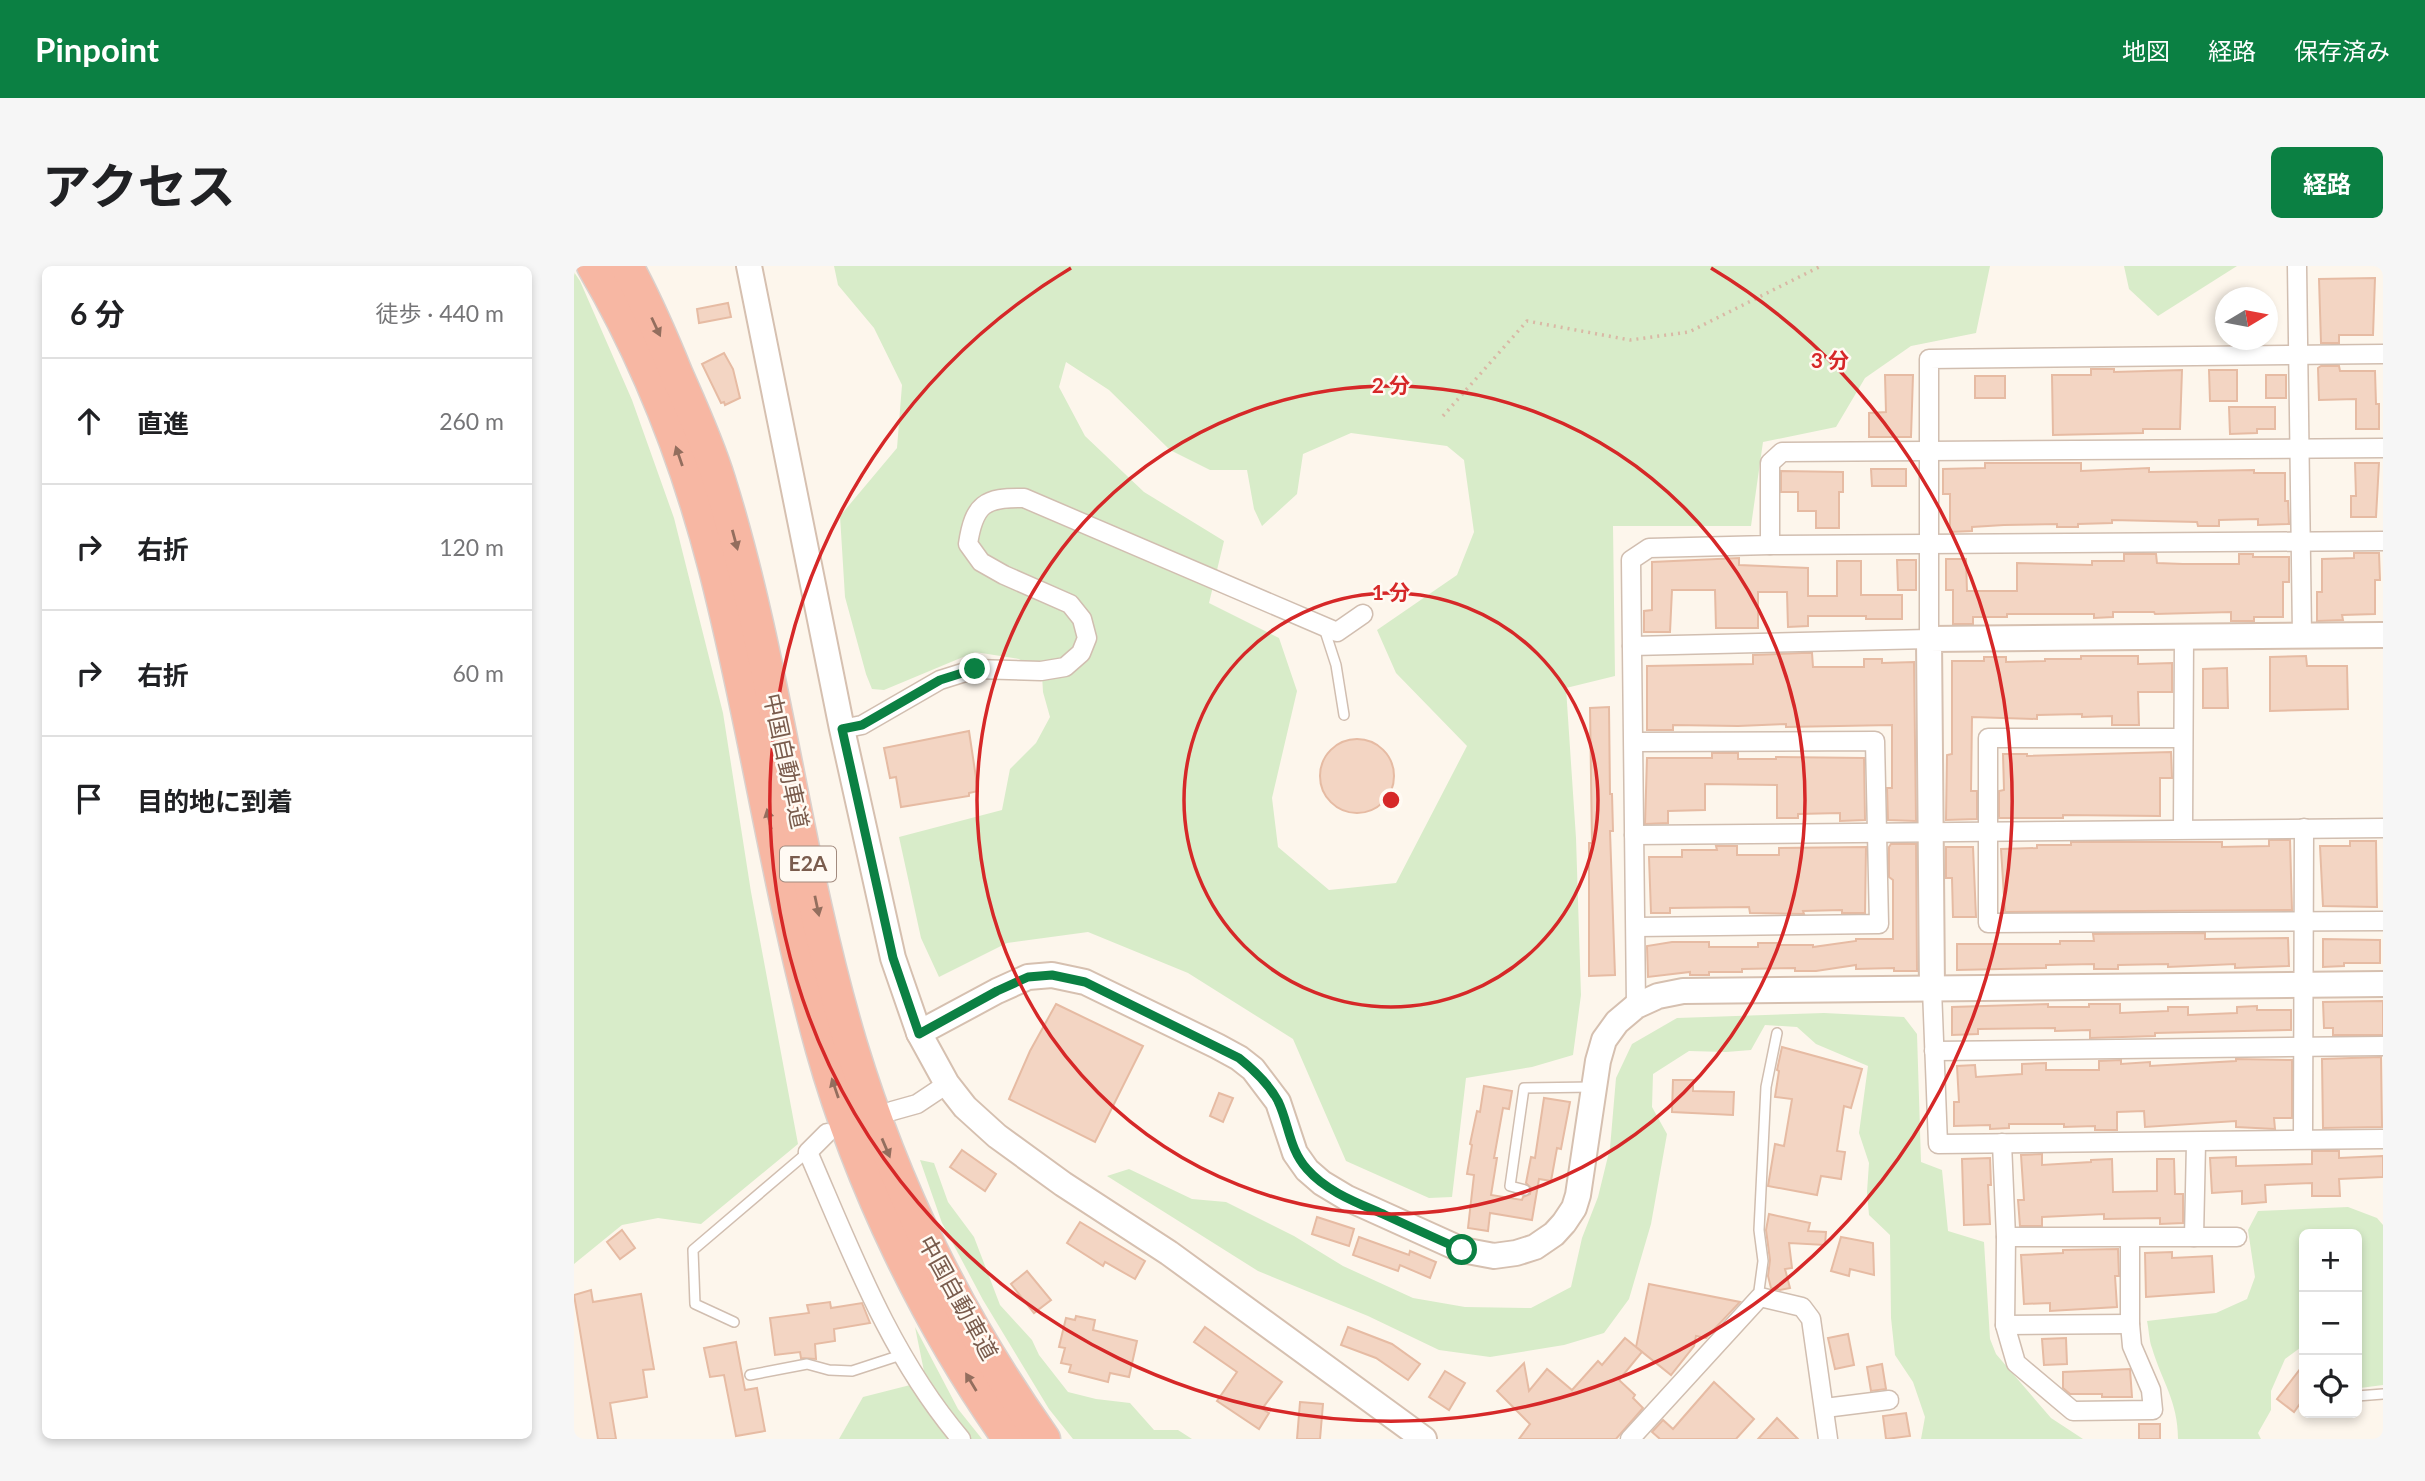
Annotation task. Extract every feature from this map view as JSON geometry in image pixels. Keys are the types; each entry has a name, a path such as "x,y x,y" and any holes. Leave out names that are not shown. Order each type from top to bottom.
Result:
{"highway":[{"name":"中国自動車道","path":"593,266 635,346 666,419 714,566 733,642 797,949 822,1051 853,1141 888,1227 936,1325 984,1404 1009,1439"},
{"name":"中国自動車道","path":"627,266 661,336 719,479 760,636 825,944 850,1041 879,1131 916,1218 960,1308 1010,1390 1044,1439"}],"street":[{"path":"749,266 842,729 893,958 919,1034 947,1084 965,1107 997,1136 1063,1184 1169,1253 1424,1439"},
{"path":"2297,266 2302,635"},
{"path":"2383,354 1929,359 1928,639 1932,989 1938,1144 2383,1139"},
{"path":"1770,545 1770,463 1782,452 2383,447"},
{"path":"842,729 862,725 940,680 975,669 1041,671 1065,667 1081,653 1087,638 1082,619 1070,604 1003,575 981,562 968,544 971,523 980,506 997,498 1024,498 1338,632 1363,614"},
{"path":"1636,1006 1630,560 1649,548 2383,541"},
{"path":"1632,646 1928,639 2383,635"},
{"path":"2183,829 2184,637"},
{"path":"2183,738 1988,738 1988,923 2383,921"},
{"path":"1634,742 1875,741 1879,924 1636,927"},
{"path":"2303,1139 2304,828"},
{"path":"1634,835 2383,828"},
{"path":"919,1034 1028,977 1052,975 1085,982 1217,1046 1253,1069 1278,1102 1295,1153 1307,1170 1322,1183 1346,1198 1462,1250 1494,1256 1535,1247 1554,1234 1574,1208 1582,1177 1598,1061 1604,1040 1617,1022 1636,1006 1658,996 1683,991 2383,984"},
{"path":"1934,1051 2383,1046"},
{"path":"892,1111 917,1104 947,1084"},
{"path":"827,1133 808,1152 845,1238 901,1355 944,1419 961,1439"},
{"path":"2002,1143 2006,1237 2005,1325 2016,1363 2073,1410 2154,1410 2151,1390 2132,1346 2130,1238"},
{"path":"2194,1237 2196,1143"},
{"path":"2006,1237 2237,1237"},
{"path":"1630,1439 1760,1297 1802,1307 1811,1319 1828,1439"},
{"path":"2005,1325 2130,1324"},
{"path":"1825,1408 1889,1399"}],"lane":[{"path":"1324,626 1336,665 1344,715"},
{"path":"1758,1300 1763,1261 1759,1230 1766,1087 1777,1033"},
{"path":"1525,1190 1510,1186 1524,1088 1594,1087"},
{"path":"734,1322 695,1304 693,1250 808,1152"},
{"path":"750,1375 807,1364 829,1370 852,1371 901,1355"},
{"path":"2362,1395 2383,1394"}],"path":[{"path":"1443,416 1527,321 1630,340 1689,332 1821,266"}],"green space":[{"path":"834,266 1990,266 1976,333 1911,346 1865,378 1836,427 1763,442 1751,526 1613,526 1615,676 1566,688 1576,838 1581,995 1573,1055 1532,1067 1466,1078 1452,1197 1429,1198 1346,1161 1293,1039 1188,973 1088,932 1007,943 939,977 921,938 899,837 1002,810 1010,769 1036,743 1050,717 1043,692 1042,675 1019,659 975,652 884,690 872,689 845,597 840,516 897,448 902,385 874,328 838,285","holes":["1066,362 1109,390 1170,450 1210,470 1247,470 1254,509 1262,526 1297,494 1303,454 1351,433 1447,446 1464,460 1474,532 1457,575 1377,630 1396,673 1467,746 1396,883 1329,890 1278,847 1272,798 1297,691 1279,638 1209,603 1224,541 1144,492 1085,436 1059,387"]},
{"path":"2124,266 2237,266 2158,316 2129,289"},
{"path":"574,272 632,400 674,518 723,713 751,892 798,1144 701,1224 658,1218 622,1225 574,1264"},
{"path":"1824,1013 1904,1017 1917,1034 1921,1162 1942,1170 1948,1231 1984,1242 1990,1339 1996,1354 2051,1418 2083,1439 1921,1439 1925,1417 1913,1382 1895,1355 1891,1318 1890,1235 1869,1215 1869,1163 1859,1133 1868,1066 1816,1044 1797,1027 1765,1025 1751,1050 1689,1051 1653,1074 1652,1107 1667,1134 1651,1224 1629,1299 1604,1333 1564,1345 1490,1357 1439,1350 1368,1316 1258,1271 1107,1176 1129,1169 1192,1199 1226,1202 1294,1236 1343,1266 1413,1298 1465,1307 1531,1308 1571,1287 1582,1238 1598,1197 1610,1148 1616,1078 1632,1044 1677,1018"},
{"path":"920,1160 934,1163 948,1202 974,1237 1000,1305 1032,1340 1039,1355 1068,1392 1130,1403 1154,1430 1178,1430 1192,1439 1073,1439 1049,1409 983,1300 942,1223"},
{"path":"2348,1207 2377,1218 2383,1225 2383,1385 2362,1388 2362,1229 2299,1229 2299,1349 2285,1359 2271,1391 2271,1410 2258,1433 2261,1439 2178,1439 2175,1414 2151,1345 2147,1321 2216,1313 2247,1299 2255,1277 2248,1230 2258,1211"},
{"path":"915,1327 958,1409 982,1439 839,1439 863,1397 926,1381"}],"building":[{"path":"2375,278 2373,335 2339,335 2339,343 2321,343 2319,279"},
{"path":"728,303 731,317 699,323 697,309"},
{"path":"724,353 733,369 740,398 725,405 724,402 721,403 702,364"},
{"path":"2339,366 2340,371 2375,371 2379,429 2356,429 2356,399 2319,400 2318,368"},
{"path":"2091,369 2114,369 2114,372 2182,370 2180,429 2143,429 2143,433 2053,435 2052,375 2091,375"},
{"path":"2209,370 2237,370 2237,401 2210,401"},
{"path":"1885,375 1913,375 1911,437 1869,437 1869,413 1886,412"},
{"path":"2266,375 2286,375 2286,398 2266,398"},
{"path":"1975,376 2005,376 2005,398 1975,398"},
{"path":"2229,407 2275,407 2275,429 2230,434"},
{"path":"1985,463 2081,463 2081,471 2149,468 2149,472 2254,470 2254,473 2285,473 2285,501 2288,501 2289,524 2258,525 2258,519 2219,520 2219,526 2198,526 2197,522 2112,520 2112,523 2078,524 2078,527 2057,527 2057,524 2004,525 1972,527 1972,531 1950,532 1950,494 1943,494 1943,469 1985,468"},
{"path":"2355,463 2379,463 2376,517 2351,517 2351,496 2356,496"},
{"path":"1871,469 1906,469 1906,486 1872,486"},
{"path":"1781,471 1843,472 1843,492 1839,492 1839,528 1816,528 1816,511 1798,511 1798,492 1781,492"},
{"path":"2354,553 2379,553 2380,580 2375,580 2375,614 2342,615 2343,620 2317,621 2317,592 2322,592 2322,559 2354,558"},
{"path":"2124,554 2156,554 2157,563 2183,564 2239,564 2239,554 2253,554 2253,557 2289,557 2289,582 2283,582 2283,617 2254,617 2254,621 2231,621 2231,612 2113,612 2113,617 2094,618 2094,614 2007,614 2007,617 1973,617 1973,624 1953,624 1953,590 1946,590 1946,559 1966,559 1967,591 2017,591 2017,563 2092,565 2092,561 2124,561"},
{"path":"1739,558 1739,565 1808,568 1808,596 1837,596 1837,561 1861,561 1861,595 1902,595 1902,619 1808,616 1808,626 1788,627 1787,592 1758,592 1758,628 1716,628 1715,590 1672,590 1670,632 1644,632 1644,611 1652,610 1652,562"},
{"path":"1897,560 1916,560 1916,590 1898,590"},
{"path":"1812,653 1813,667 1864,667 1864,659 1882,659 1882,663 1914,662 1916,821 1888,820 1887,788 1892,788 1892,725 1673,725 1673,730 1647,730 1647,666 1753,664 1753,655"},
{"path":"2081,656 2138,656 2138,664 2172,663 2172,692 2138,692 2139,725 2112,725 2112,716 2082,717 2082,714 2037,715 2037,719 1972,717 1971,791 1977,791 1977,819 1946,820 1947,755 1952,754 1952,661 1984,661 1984,657 2006,657 2006,662 2045,661 2081,659"},
{"path":"2306,656 2307,666 2347,666 2348,709 2270,711 2270,657"},
{"path":"2227,668 2228,708 2203,708 2203,669"},
{"path":"1609,707 1615,975 1589,976 1589,843 1592,843 1590,708"},
{"path":"969,731 978,791 969,793 969,796 901,807 896,777 890,778 884,748"},
{"path":"1364,739 1384,749 1392,762 1392,790 1384,803 1371,811 1350,813 1330,803 1322,790 1320,769 1330,749 1343,741"},
{"path":"2171,752 2172,778 2160,778 2160,816 2063,815 2063,818 1999,818 1999,791 2004,790 2003,754 2027,756"},
{"path":"1712,753 1738,753 1738,759 1864,758 1865,820 1840,821 1840,813 1798,814 1798,818 1777,818 1777,785 1705,784 1705,810 1668,811 1668,823 1645,824 1647,758 1712,758"},
{"path":"2269,840 2290,840 2292,910 2005,912 2001,849 2071,845 2071,842 2222,842 2222,847 2269,846"},
{"path":"2350,841 2376,841 2377,907 2323,906 2320,846 2350,846"},
{"path":"1891,844 1916,844 1917,971 1894,971 1894,968 1856,969 1856,965 1816,971 1795,971 1795,968 1742,969 1742,972 1709,972 1709,975 1690,975 1690,972 1648,977 1647,946 1672,942 1709,942 1709,947 1758,947 1758,943 1777,943 1813,947 1856,939 1893,939 1893,880 1889,877"},
{"path":"1716,846 1737,846 1737,855 1779,855 1779,848 1866,847 1865,913 1842,913 1842,910 1803,911 1804,914 1750,913 1749,907 1670,908 1670,913 1651,913 1649,857 1682,857 1682,850 1717,850"},
{"path":"1946,847 1973,847 1976,917 1953,917 1952,878 1946,878"},
{"path":"2205,933 2205,939 2288,938 2289,966 2235,968 2235,964 2168,967 2168,964 2118,965 2118,969 2094,969 2094,964 1957,970 1957,944 2060,944 2060,941 2094,941 2093,934"},
{"path":"2323,939 2380,940 2380,963 2344,963 2344,966 2323,967"},
{"path":"2383,1001 2383,1035 2333,1035 2333,1028 2324,1028 2323,1002"},
{"path":"1056,1004 1143,1046 1095,1142 1009,1099 1030,1051"},
{"path":"2048,1004 2048,1007 2089,1007 2089,1004 2120,1004 2120,1013 2168,1011 2168,1007 2188,1007 2188,1015 2237,1013 2237,1007 2257,1006 2257,1010 2291,1010 2291,1030 2155,1033 2155,1036 2090,1038 2090,1030 1978,1029 1978,1034 1952,1035 1952,1007"},
{"path":"1782,1047 1862,1069 1851,1108 1844,1106 1837,1151 1845,1152 1841,1179 1821,1176 1817,1195 1768,1186 1775,1144 1784,1146 1792,1099 1775,1097"},
{"path":"2381,1057 2382,1127 2323,1128 2322,1059"},
{"path":"2236,1059 2292,1060 2292,1118 2274,1118 2275,1129 2236,1127 2236,1121 2145,1127 2144,1111 2117,1112 2117,1130 2095,1130 2095,1126 2064,1127 2064,1124 2009,1124 2009,1128 1990,1129 1990,1125 1954,1126 1954,1102 1959,1102 1957,1066 1975,1065 1976,1077 2022,1074 2022,1064 2046,1063 2046,1070 2099,1070 2099,1061 2121,1060 2121,1064 2150,1062 2150,1066"},
{"path":"1673,1080 1693,1080 1693,1091 1734,1092 1733,1115 1672,1112"},
{"path":"1484,1086 1512,1091 1509,1109 1503,1108 1491,1195 1522,1200 1530,1194 1531,1188 1526,1183 1531,1157 1535,1158 1544,1098 1570,1102 1561,1149 1557,1148 1551,1181 1539,1179 1532,1220 1490,1213 1488,1231 1468,1228 1474,1175 1467,1174 1470,1144 1477,1111 1480,1112"},
{"path":"1219,1093 1233,1098 1223,1122 1210,1116"},
{"path":"962,1150 996,1174 985,1191 950,1167"},
{"path":"2312,1151 2339,1151 2339,1158 2383,1156 2383,1177 2339,1179 2340,1196 2312,1196 2312,1183 2265,1185 2266,1202 2242,1204 2242,1191 2212,1193 2210,1158 2236,1157 2236,1166 2312,1164"},
{"path":"2042,1154 2042,1165 2112,1159 2113,1192 2157,1191 2157,1159 2174,1159 2175,1194 2183,1194 2183,1223 2160,1224 2160,1218 2104,1219 2104,1214 2042,1217 2042,1226 2020,1226 2018,1200 2024,1200 2021,1155"},
{"path":"1990,1158 1990,1224 1964,1225 1962,1159"},
{"path":"1769,1214 1810,1223 1808,1231 1826,1232 1825,1245 1789,1243 1792,1268 1785,1269 1790,1288 1771,1288 1766,1230"},
{"path":"1317,1217 1354,1229 1349,1246 1312,1234"},
{"path":"1080,1222 1145,1261 1135,1279 1105,1262 1103,1266 1067,1243"},
{"path":"622,1230 635,1248 620,1259 607,1242"},
{"path":"1359,1237 1409,1255 1410,1251 1436,1262 1430,1278 1400,1265 1398,1271 1353,1255"},
{"path":"1841,1237 1873,1243 1874,1275 1850,1269 1849,1276 1831,1271"},
{"path":"2118,1249 2119,1276 2115,1276 2117,1307 2050,1311 2050,1303 2024,1304 2021,1255 2063,1253 2063,1250"},
{"path":"2172,1252 2172,1258 2212,1256 2214,1292 2146,1297 2145,1253"},
{"path":"1027,1271 1051,1300 1034,1313 1011,1284"},
{"path":"1649,1284 1740,1302 1706,1338 1696,1336 1694,1346 1671,1375 1636,1347"},
{"path":"591,1290 593,1302 641,1294 654,1369 643,1370 647,1397 610,1403 616,1439 598,1439 574,1295"},
{"path":"830,1302 831,1308 862,1303 870,1323 834,1329 835,1341 815,1344 816,1359 801,1358 800,1352 775,1355 770,1318 809,1313 807,1305"},
{"path":"1076,1316 1095,1320 1093,1330 1137,1341 1129,1377 1110,1373 1108,1382 1069,1372 1071,1365 1061,1363 1065,1348 1059,1347 1066,1318 1075,1320"},
{"path":"1205,1327 1282,1382 1262,1409 1269,1413 1259,1429 1217,1401 1237,1372 1194,1342"},
{"path":"1348,1327 1392,1344 1420,1364 1408,1380 1376,1358 1341,1345"},
{"path":"1848,1334 1854,1365 1835,1369 1828,1338"},
{"path":"1625,1338 1642,1352 1619,1380 1635,1395 1633,1398 1643,1408 1616,1439 1519,1439 1530,1424 1497,1391 1524,1363 1529,1391 1547,1369 1572,1390 1598,1361 1602,1365"},
{"path":"2066,1338 2067,1364 2044,1365 2042,1339"},
{"path":"736,1342 745,1390 757,1388 765,1431 736,1436 724,1375 710,1377 704,1348"},
{"path":"1882,1364 1886,1389 1871,1391 1867,1367"},
{"path":"2130,1369 2132,1397 2070,1394 2063,1388 2063,1372"},
{"path":"2299,1370 2299,1405 2294,1412 2277,1399"},
{"path":"1445,1371 1465,1383 1449,1410 1429,1397"},
{"path":"1714,1382 1754,1419 1736,1439 1660,1439 1652,1432 1663,1420 1673,1429"},
{"path":"1300,1402 1323,1404 1320,1439 1297,1439"},
{"path":"1906,1413 1910,1436 1886,1439 1883,1416"},
{"path":"1777,1418 1798,1439 1758,1439"},
{"path":"2139,1424 2160,1424 2160,1439 2139,1439"}],"route":[{"path":"975,669 940,680 862,725 842,729 893,958 919,1034 1028,977 1052,975 1085,982 1239,1058 1268,1086 1278,1102 1295,1153 1307,1170 1322,1183 1346,1198 1462,1250"}]}
